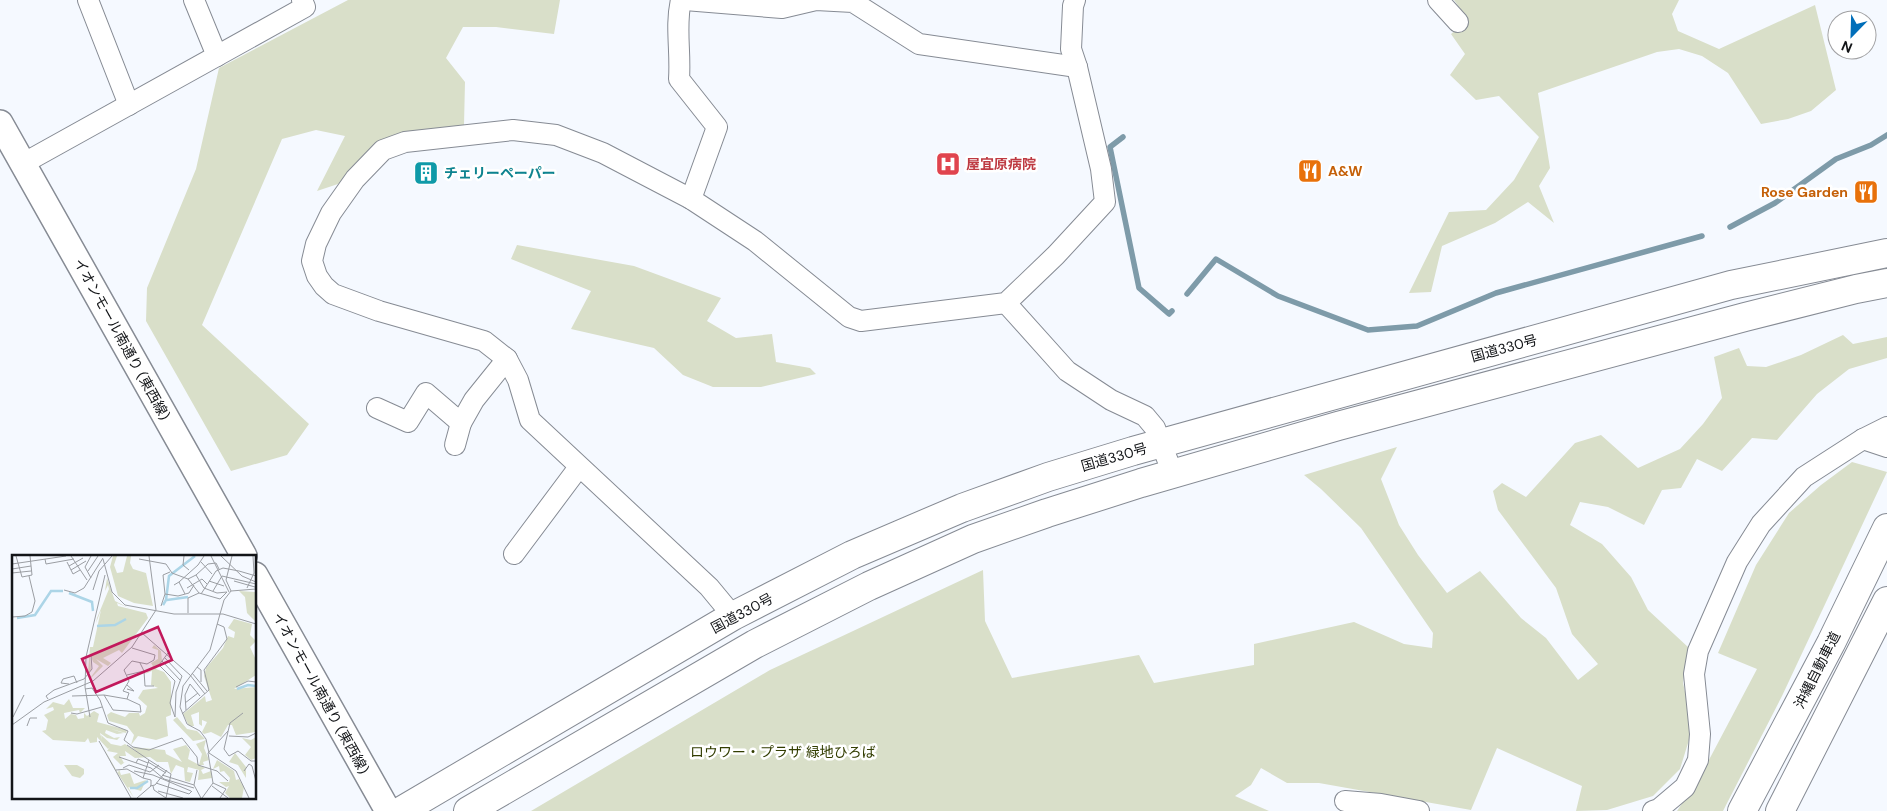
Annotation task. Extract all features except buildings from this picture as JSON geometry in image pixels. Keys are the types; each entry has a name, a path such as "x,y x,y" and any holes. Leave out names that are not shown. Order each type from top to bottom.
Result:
{"highway":[{"name":"国道330号","path":"401,811 733,616 852,555 962,508 1048,476 1731,285 1887,252"},
{"path":"468,811 755,644 869,586 973,539 1048,513 1173,474 1338,426 1744,316 1887,283"},
{"name":"沖縄自動車道","path":"1742,811 1831,643 1887,528"},
{"path":"1780,811 1887,601"}],"street":[{"path":"88,0 129,105"},
{"path":"194,0 217,56"},
{"path":"24,163 305,7 302,0"},
{"path":"681,0 677,18 681,56 679,79 718,127 691,199"},
{"path":"685,0 782,8 816,0 853,2 919,44 1077,67"},
{"path":"733,616 709,587 530,420 518,380 507,358 484,341 379,311 333,294 324,286 317,276 312,261 316,244 331,213 355,179 383,150 405,142 513,130 556,135 603,152 691,199 755,240 849,316 861,321 1006,303 1056,255 1104,202 1101,169 1077,67 1071,50 1073,6 1075,0"},
{"path":"1438,0 1458,22"},
{"name":"イオンモール南通り (東西線)","path":"0,123 243,555"},
{"path":"1006,303 1067,371 1111,400 1145,416 1155,428 1173,474"},
{"path":"455,445 462,423 474,400 507,358"},
{"path":"377,408 408,422 426,393 462,423"},
{"path":"1653,811 1685,787 1698,760 1700,734 1694,674 1698,651 1737,562 1761,524 1804,477 1863,439 1887,428"},
{"path":"1863,439 1887,447"},
{"path":"514,554 579,467"},
{"name":"イオンモール南通り (東西線)","path":"256,577 388,811"},
{"path":"1345,801 1381,804 1419,811"}],"green space":[{"path":"348,0 560,0 554,34 496,27 463,27 446,58 465,82 464,125 369,154 338,184 317,191 345,136 316,130 282,139 202,325 309,424 287,455 231,471 146,321 147,288 196,169 219,68"},
{"path":"1454,0 1679,0 1672,14 1678,31 1719,49 1815,5 1827,60 1829,60 1836,90 1811,111 1788,119 1761,124 1728,73 1702,56 1679,49 1657,52 1538,93 1550,168 1539,186 1554,223 1528,202 1495,223 1442,246 1431,292 1409,293 1449,212 1486,210 1514,180 1539,137 1499,96 1476,100 1450,75 1465,54 1451,34 1468,20"},
{"path":"517,245 634,266 721,298 707,321 736,338 772,334 776,362 810,368 816,374 761,387 713,387 683,375 654,348 571,329 591,291 511,259"},
{"name":"ロウワー・プラザ 緑地ひろば","path":"1843,335 1853,344 1887,337 1887,358 1849,369 1817,394 1777,440 1752,438 1722,471 1697,459 1681,488 1662,490 1644,525 1608,507 1580,502 1570,525 1602,544 1631,577 1648,610 1688,647 1683,683 1693,727 1680,769 1653,796 1607,810 1576,811 1582,786 1497,748 1471,810 1319,783 1287,783 1261,768 1251,785 1235,796 1269,811 531,811 770,670 983,570 985,621 1012,678 1139,655 1154,683 1254,665 1254,644 1354,622 1404,644 1432,648 1433,633 1361,528 1304,475 1397,447 1381,479 1399,525 1418,555 1447,593 1480,571 1521,618 1546,638 1578,680 1598,664 1572,634 1556,588 1498,510 1493,491 1502,483 1526,497 1575,443 1601,435 1638,468 1680,449 1703,424 1722,398 1714,357 1739,348 1747,366 1766,367 1801,355"},
{"path":"1852,462 1887,472 1782,696 1723,811 1677,811 1701,775 1757,669 1718,653 1756,565 1789,513 1821,485"}],"waterway":[{"path":"1730,227 1775,203 1836,159 1871,145 1887,135"},
{"path":"1123,137 1110,147 1139,288 1169,314 1172,311"},
{"path":"1187,294 1216,259 1278,296 1368,330 1417,326 1496,293 1702,236"}],"place":[{"name":"屋宜原病院","path":"948,164"},
{"name":"A&W","path":"1310,171"},
{"name":"チェリーペーパー","path":"426,173"},
{"name":"Rose Garden","path":"1866,192"}]}
